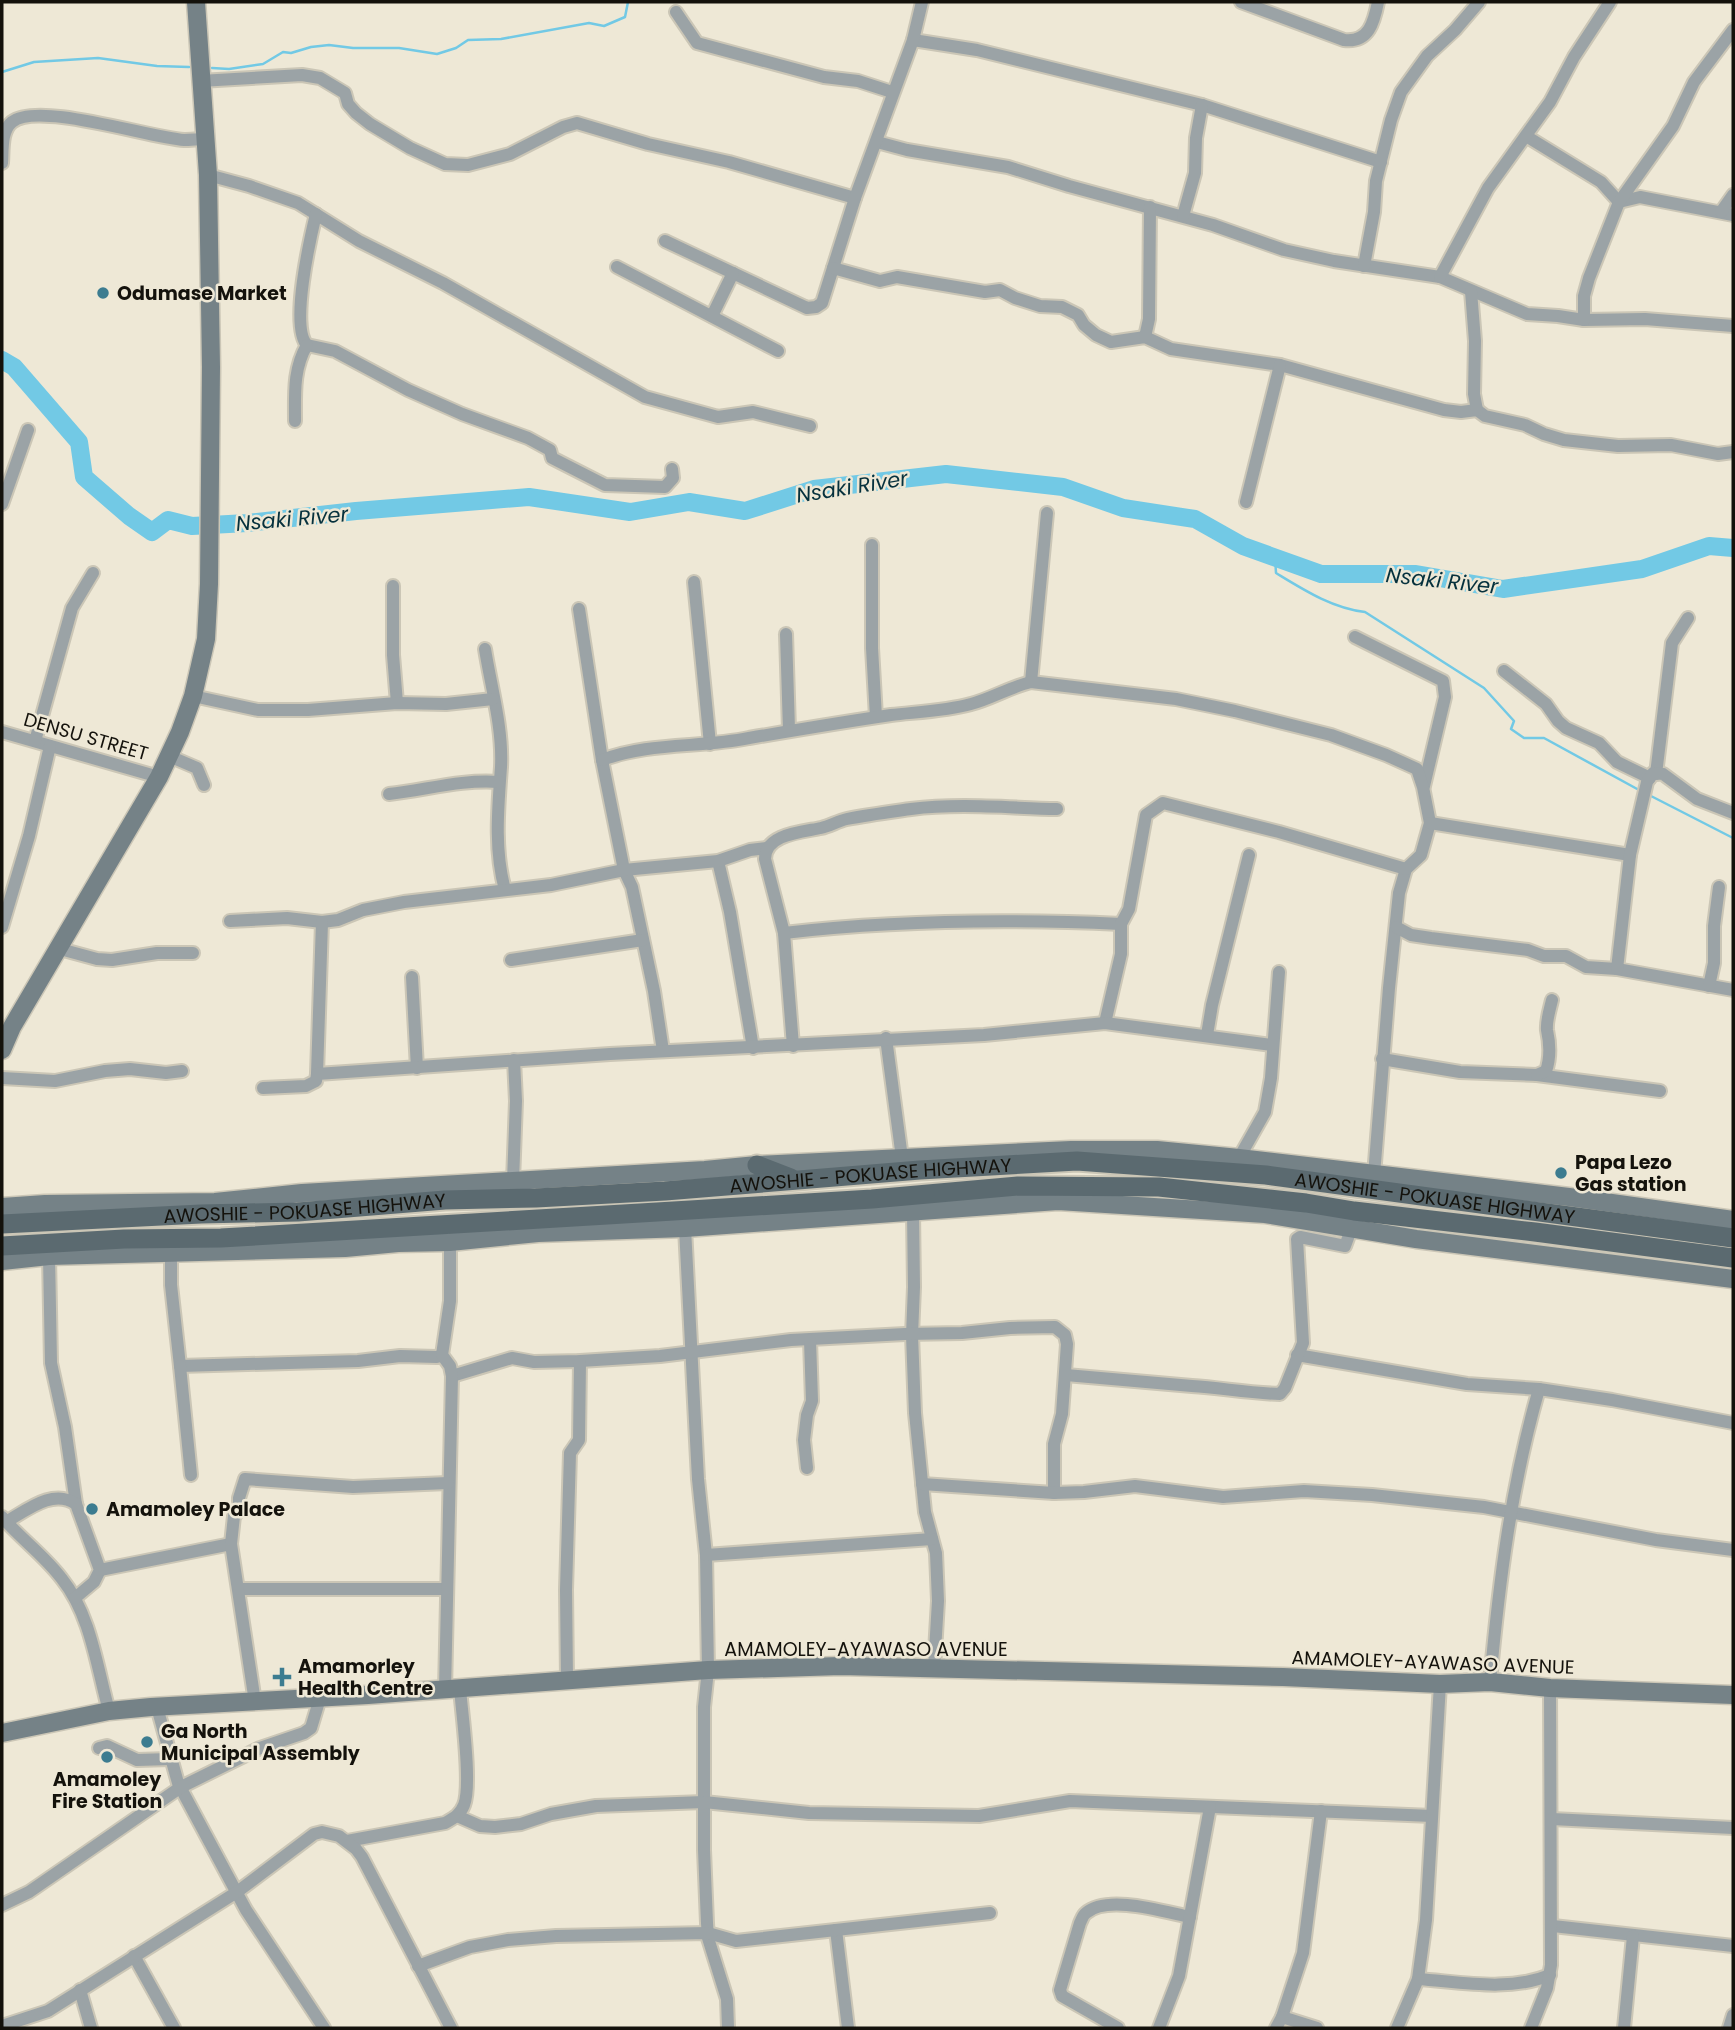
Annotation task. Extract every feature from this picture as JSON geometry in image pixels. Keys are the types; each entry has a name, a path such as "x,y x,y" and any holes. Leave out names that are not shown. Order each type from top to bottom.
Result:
{"main road":[{"name":"AWOSHIE - POKUASE HIGHWAY","path":"2,1224 298,1212 445,1200 652,1192 1077,1161 1266,1175 1733,1238"},
{"path":"757,1165 795,1180"},
{"path":"1306,1203 1317,1183"},
{"name":"AWOSHIE - POKUASE HIGHWAY","path":"2,1246 169,1246 234,1237 872,1199 1018,1186 1159,1187 1306,1203 1733,1258"},
{"path":"144,1255 169,1246"}],"street":[{"path":"2,1050 12,1027 159,777 193,696 206,639 210,543 211,368 208,175 196,2"},
{"path":"665,241 807,308 822,303 855,198 913,40 922,2"},
{"path":"1241,2 1352,41 1364,36 1372,27 1378,2"},
{"path":"1364,266 1381,162 1401,92 1427,56 1455,30 1479,2"},
{"path":"1440,277 1488,188 1550,102 1574,57 1609,2"},
{"path":"676,12 696,43 824,77 858,81 892,92"},
{"path":"1584,320 1584,296 1589,278 1619,202 1673,126 1694,82 1733,30"},
{"path":"913,40 976,50 1202,105 1381,162"},
{"path":"200,82 302,75 320,78 345,93 348,104 370,124 410,148 445,164 468,165 510,154 563,127 577,124 648,144 729,162 855,198"},
{"path":"1183,216 1195,173 1196,138 1202,105"},
{"path":"2,163 5,126 18,118 38,116 94,121 183,140 205,139"},
{"path":"1526,136 1601,182 1619,202"},
{"path":"877,142 907,150 1008,167 1183,216 1284,250 1364,266 1440,277 1527,314 1584,320 1645,318 1733,326"},
{"path":"208,175 276,195 316,214 359,241 443,283 645,397 718,417 753,412 810,426"},
{"path":"1619,202 1640,197 1727,214 1733,195"},
{"path":"1145,337 1149,319 1150,207"},
{"path":"316,214 306,254 300,332 307,345 335,351 408,390 462,414 528,438 550,450 552,458 605,485 665,487 673,478 672,468"},
{"path":"617,267 778,351"},
{"path":"833,268 880,281 897,277 985,292 1000,290 1040,306 1062,307 1078,315 1084,325 1096,335 1111,342 1145,337 1171,349 1280,365 1444,410 1477,410"},
{"path":"712,316 733,273"},
{"path":"1471,291 1475,341 1474,394 1477,410 1485,416 1525,425 1564,440 1618,446 1671,445 1718,454 1733,453"},
{"path":"295,421 295,377 300,357 307,345"},
{"path":"1246,502 1280,365"},
{"path":"2,504 28,430"},
{"path":"1031,682 1047,513"},
{"path":"872,545 872,648 876,717"},
{"path":"35,741 72,608 93,573"},
{"path":"694,582 710,744"},
{"path":"393,586 393,655 397,703"},
{"path":"579,609 602,760 624,870 632,887 663,1051"},
{"path":"1617,969 1630,855 1647,782 1653,776 1672,643 1688,618"},
{"path":"786,634 789,730"},
{"path":"1355,637 1443,681 1445,697 1423,787"},
{"path":"485,649 499,737 499,856 505,890"},
{"path":"1504,671 1546,704 1566,729 1599,743 1617,762 1653,776 1663,774 1697,799 1733,813"},
{"path":"602,760 617,754 668,745 710,744 971,704 1031,682 1176,699 1331,735 1417,769 1430,823 1421,855 1406,869 1399,893 1382,1059 1374,1175"},
{"path":"193,696 258,710 309,710 397,703 446,704 493,699"},
{"name":"DENSU STREET","path":"2,732 159,777"},
{"path":"2,927 29,836 50,746"},
{"path":"169,756 197,768 204,785"},
{"path":"389,794 473,780 499,782"},
{"path":"1105,1023 1121,954 1121,924 1129,909 1146,815 1163,803 1279,832 1406,869"},
{"path":"230,921 287,918 322,922 404,902 551,885 624,870 718,861 750,850 767,848 783,836 842,821 911,809 1057,809"},
{"path":"1430,823 1630,855"},
{"path":"767,848 765,859 784,933 793,1046"},
{"path":"1207,1035 1249,855"},
{"path":"718,861 730,912 752,1048"},
{"path":"1709,986 1714,963 1714,926 1719,887"},
{"path":"784,933 891,923 1000,921 1121,924"},
{"path":"263,1088 306,1086 316,1080 322,922"},
{"path":"1396,926 1411,934 1431,938 1528,950 1544,956 1566,956 1586,967 1617,969 1733,990"},
{"path":"511,960 643,940"},
{"path":"60,949 111,961 157,953 193,953"},
{"path":"1240,1158 1265,1112 1271,1077 1279,972"},
{"path":"412,977 417,1068"},
{"path":"1537,1075 1546,1072 1549,1065 1551,1037 1547,1031 1552,1000"},
{"path":"317,1074 663,1051 984,1035 1105,1023 1272,1045"},
{"path":"887,1038 902,1158"},
{"path":"1382,1059 1460,1072 1537,1075 1660,1091"},
{"path":"513,1181 516,1101 514,1060"},
{"path":"2,1078 55,1081 118,1070 166,1073 182,1071"},
{"path":"2,1207 215,1202 302,1193 757,1165 1072,1150 1157,1150 1569,1197 1733,1220"},
{"path":"191,1475 169,1246 345,1248 398,1242 450,1242 538,1233 685,1228 1058,1201 1265,1214 1416,1239 1733,1279"},
{"path":"913,1212 912,1335 915,1413 925,1512 936,1553 938,1601 934,1668"},
{"path":"1066,1375 1244,1393 1280,1394 1303,1343 1297,1239 1300,1237 1345,1246 1352,1227"},
{"path":"685,1228 698,1479 706,1555 708,1670 704,1707 704,1802 708,1933 727,1999 728,2028"},
{"path":"348,1841 444,1823 457,1816 464,1807 467,1784 452,1689 446,1589 452,1376 450,1366 442,1355 450,1301 450,1242"},
{"path":"2,1261 49,1256 144,1255"},
{"path":"49,1256 51,1363 65,1427 76,1504 100,1570 94,1582 75,1598"},
{"path":"452,1376 512,1358 543,1362 580,1362 810,1340 962,1333 1010,1328 1055,1328 1065,1335 1067,1344 1062,1414 1054,1444 1054,1493"},
{"path":"807,1468 804,1440 812,1401 810,1340"},
{"path":"180,1366 358,1361 442,1355"},
{"path":"1297,1355 1467,1384 1539,1390 1733,1423"},
{"path":"567,1680 566,1590 570,1453 579,1440 580,1362"},
{"path":"1490,1682 1501,1568 1526,1435 1539,1390"},
{"path":"255,1702 232,1545 234,1516 239,1511 243,1482 249,1478 353,1487 448,1483"},
{"path":"922,1485 1054,1493 1135,1486 1223,1497 1304,1491 1448,1502 1656,1540 1733,1550"},
{"path":"76,1504 68,1498 46,1500 4,1520 62,1579 75,1598 93,1648 109,1711"},
{"path":"706,1555 932,1539"},
{"path":"100,1570 232,1545"},
{"path":"239,1588 446,1589"},
{"name":"AMAMOLEY-AYAWASO AVENUE","path":"2,1733 109,1711 158,1707 708,1670 841,1666 1283,1677 1440,1684 1490,1682 1550,1688 1733,1695"},
{"path":"1397,2028 1418,1979 1426,1920 1440,1684"},
{"path":"1531,2028 1550,1975 1553,1926 1550,1688"},
{"path":"2,1905 29,1892 181,1787 260,1748 304,1733 311,1728 320,1698"},
{"path":"158,1707 170,1759 181,1787 237,1892 324,2028"},
{"path":"99,1748 107,1746 136,1760 170,1759"},
{"path":"457,1816 481,1826 495,1827 521,1824 551,1814 596,1806 704,1802 809,1813 979,1816 1070,1801 1432,1816"},
{"path":"1159,2028 1179,1976 1210,1807"},
{"path":"1317,2028 1279,2023 1303,1953 1321,1811"},
{"path":"1552,1819 1733,1828"},
{"path":"2,2026 48,2011 237,1892 314,1834 329,1833 348,1841 362,1857 451,2028"},
{"path":"1118,2028 1062,1996 1060,1990 1080,1923 1086,1913 1100,1906 1118,1904 1190,1917"},
{"path":"418,1966 442,1955 508,1940 556,1936 708,1933 736,1941 990,1913"},
{"path":"1553,1926 1733,1946"},
{"path":"836,1930 843,1997 851,2027"},
{"path":"1625,2028 1633,1936"},
{"path":"134,1956 174,2028"},
{"path":"1418,1979 1524,1984 1550,1975"},
{"path":"80,1990 91,2028"},
{"path":"1730,2028 1733,2015"}],"waterway":[{"path":"212,68 229,69 263,64 283,52 291,53 329,45 399,48 437,54 456,48 468,40 501,39 589,23 604,26 625,17 628,2"},
{"path":"2,72 34,62 98,58 157,66 189,67"},
{"name":"Nsaki River","path":"2,360 14,367 79,442 84,477 152,532 168,520 192,526 247,523 529,497 630,512 689,502 745,511 814,489 946,474 1063,487 1123,508 1195,519 1243,546 1321,574 1416,574 1503,589 1642,569 1709,546 1733,548"},
{"path":"1275,557 1276,573 1330,602 1365,612 1484,688 1514,721 1511,729 1524,738 1544,738 1639,790"},
{"path":"1649,795 1733,838"}],"place":[{"name":"Odumase Market","path":"103,293"},
{"name":"Papa Lezo Gas station","path":"1561,1173"},
{"name":"Amamoley Palace","path":"92,1509"},
{"name":"Amamorley Health Centre","path":"282,1677"},
{"name":"Ga North Municipal Assembly","path":"147,1742"},
{"name":"Amamoley Fire Station","path":"107,1757"}]}
